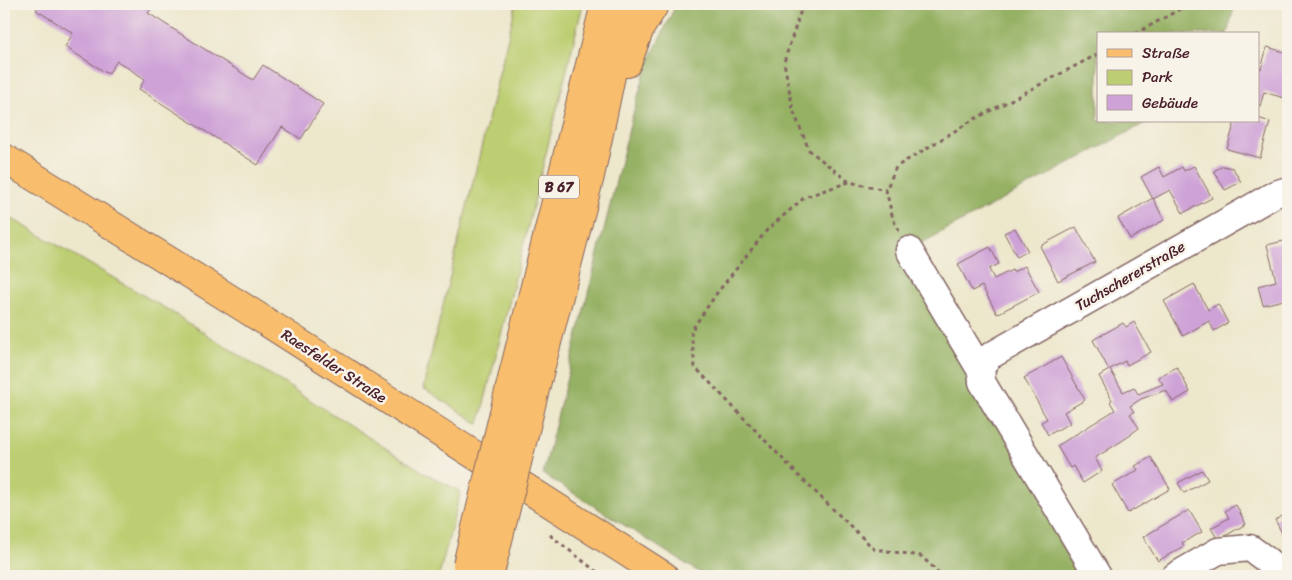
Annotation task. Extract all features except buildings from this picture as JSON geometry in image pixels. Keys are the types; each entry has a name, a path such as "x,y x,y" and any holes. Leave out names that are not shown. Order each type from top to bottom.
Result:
{"main road":[{"name":"B 67","path":"477,573 526,374 604,4"},
{"name":"B 67","path":"526,374 590,176 626,4"},
{"path":"590,176 631,49 640,28 655,4"},
{"name":"Raesfelder Straße","path":"4,158 243,307 664,576"}],"street":[{"name":"Tuchschererstraße","path":"981,371 983,362 990,356 1275,194 1288,190"},
{"path":"909,250 981,371 982,382 1098,576"},
{"path":"1175,576 1218,551 1250,548 1268,561 1276,576"}],"path":[{"path":"803,4 784,62 793,110 809,150 849,182 886,190"},
{"path":"1139,32 1189,4"},
{"path":"909,250 892,219 886,190 896,167 971,122 1097,55"},
{"path":"849,182 805,197 767,230 717,293 691,331 695,367 806,482 874,548 921,556 942,576"}],"green space":[{"path":"516,4 583,4 479,424 423,388"},
{"path":"681,4 1235,4 1228,32 1097,32 1097,122 1147,122 901,254 1092,576 705,576 543,474 631,121 647,65 674,9"},
{"path":"4,214 165,308 425,473 459,491 460,494 439,576 4,576"}]}
